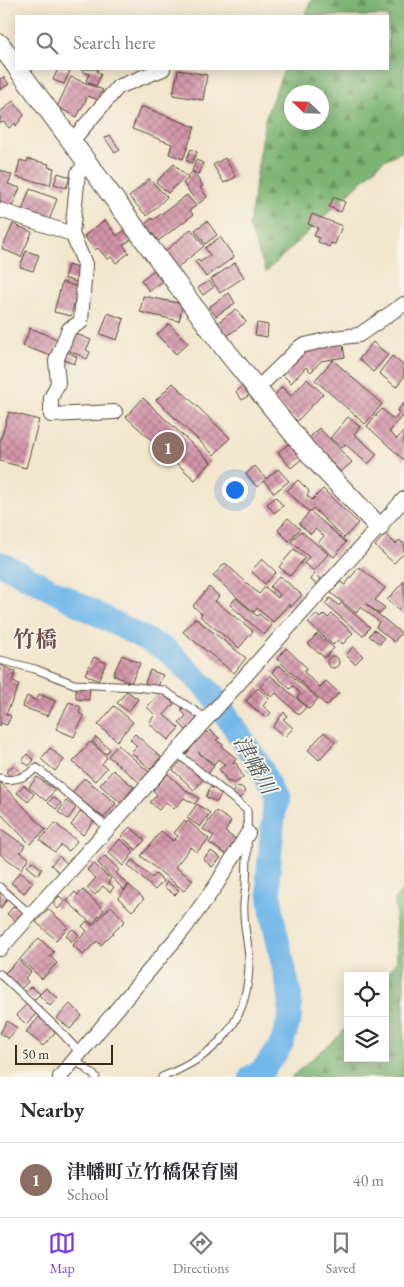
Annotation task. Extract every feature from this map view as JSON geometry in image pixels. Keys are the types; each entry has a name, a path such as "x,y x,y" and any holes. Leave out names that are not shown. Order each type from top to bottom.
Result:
{"street":[{"path":"0,44 15,65"},
{"path":"18,70 228,353 314,458 379,527"},
{"path":"70,140 77,135 118,87 160,70"},
{"path":"87,162 78,173 72,234 85,264 82,322 69,329 56,361 58,382 51,398 52,415 115,412"},
{"path":"0,210 72,234"},
{"path":"257,389 302,346 334,338 359,335 404,304"},
{"path":"0,949 404,499"},
{"path":"60,1077 184,929 215,887 248,833"}],"lane":[{"path":"0,660 36,669 74,684 163,690 207,719"},
{"path":"162,1077 182,1070 209,1052 221,1040 240,1012 248,980 248,942 244,912 248,833 247,810 177,753"},
{"path":"0,778 8,780 26,776 37,768 109,828"},
{"path":"0,887 31,915"},
{"path":"0,974 60,1031 77,1056 96,1077"}],"green space":[{"path":"311,0 404,0 404,151 384,160 266,272 249,227 265,119 284,70 389,70 389,15 305,15"},
{"path":"404,889 404,1077 291,1077 344,1030 344,1062 389,1062 388,972 397,961 395,898"}],"building":[{"path":"58,70 70,71 64,84 53,80"},
{"path":"98,70 97,72 101,74 96,86 86,81 89,74 82,71"},
{"path":"178,70 207,75 203,100 173,95"},
{"path":"4,77 9,84 0,90 0,79"},
{"path":"71,77 103,90 98,100 88,96 77,117 57,107"},
{"path":"13,101 24,115 16,126 15,123 9,128 4,122 0,123 0,112"},
{"path":"141,106 195,127 183,159 169,154 172,144 132,129"},
{"path":"110,135 120,150 115,153 105,138"},
{"path":"191,149 197,152 192,163 186,160"},
{"path":"225,158 236,177 224,183 213,165"},
{"path":"28,159 49,164 48,167 54,168 50,185 16,177 20,160 27,162"},
{"path":"196,160 203,163 198,174 192,171"},
{"path":"174,164 186,176 168,193 156,182"},
{"path":"0,170 12,175 8,184 20,188 11,209 0,204"},
{"path":"193,172 203,186 200,187 207,197 198,204 183,183 188,179 187,176"},
{"path":"58,173 70,177 66,188 54,184"},
{"path":"149,179 167,197 147,216 129,197"},
{"path":"30,189 57,199 48,223 21,213"},
{"path":"187,195 196,206 190,210 193,215 158,241 145,224"},
{"path":"334,197 345,202 341,212 329,207"},
{"path":"312,214 342,226 335,244 331,243 329,247 318,242 319,238 314,236 318,228 308,224"},
{"path":"105,220 117,236 125,230 132,239 123,245 129,253 116,263 111,257 108,260 98,248 95,250 84,236"},
{"path":"207,221 217,235 205,244 195,230"},
{"path":"13,224 32,232 21,257 2,249"},
{"path":"191,229 204,246 177,268 164,252"},
{"path":"220,237 234,257 206,277 195,261 198,259 200,262 210,255 205,248"},
{"path":"26,251 39,255 33,271 20,267"},
{"path":"235,263 244,277 220,293 211,279"},
{"path":"68,265 83,270 79,283 64,278"},
{"path":"154,270 162,282 149,291 141,280"},
{"path":"209,281 214,287 203,295 198,288"},
{"path":"62,282 78,287 71,316 54,312"},
{"path":"229,293 235,303 216,316 209,307"},
{"path":"143,296 183,304 179,321 140,312"},
{"path":"236,309 246,322 227,336 217,323"},
{"path":"108,313 124,319 117,340 100,334"},
{"path":"257,323 268,325 267,337 255,335"},
{"path":"169,324 188,343 176,354 157,335"},
{"path":"30,328 60,340 54,357 23,346"},
{"path":"74,333 91,340 86,350 90,352 87,359 66,349"},
{"path":"342,340 345,357 321,361 311,372 306,367 291,383 281,373 305,347"},
{"path":"373,342 388,355 373,372 359,359"},
{"path":"68,352 77,357 74,364 64,360"},
{"path":"392,356 404,366 404,377 396,387 379,373"},
{"path":"333,360 382,404 365,424 315,380"},
{"path":"307,379 323,394 297,421 272,398 282,387 291,396"},
{"path":"173,383 230,438 214,455 156,400"},
{"path":"244,385 251,394 242,400 236,392"},
{"path":"143,398 211,462 195,480 126,417"},
{"path":"404,403 404,418 402,416 389,432 397,439 404,431 404,460 367,426 382,409 394,420 399,413 397,411"},
{"path":"9,412 39,420 26,468 0,461 0,442"},
{"path":"348,417 360,427 354,434 377,454 368,464 345,444 342,448 330,438"},
{"path":"319,428 352,462 341,472 308,439"},
{"path":"291,442 303,458 291,468 278,452"},
{"path":"255,466 266,479 278,469 289,481 274,493 264,481 257,487 246,474"},
{"path":"298,480 309,491 307,496 312,500 323,489 358,523 344,538 313,508 309,512 287,491"},
{"path":"276,497 283,506 274,513 267,504"},
{"path":"310,511 346,542 334,557 318,543 324,536 315,529 311,534 299,524"},
{"path":"288,518 300,529 289,541 278,530"},
{"path":"301,531 328,554 314,571 304,563 309,557 291,542"},
{"path":"385,534 396,544 399,540 404,544 404,553 394,563 375,546"},
{"path":"294,549 305,558 290,576 279,567"},
{"path":"262,559 276,572 265,584 251,571"},
{"path":"225,563 259,594 265,587 278,598 280,595 270,587 280,576 302,595 291,607 289,604 273,622 257,608 254,612 213,576"},
{"path":"359,567 385,588 375,600 385,608 380,614 366,604 401,633 394,642 376,627 379,622 361,607 356,613 331,593 340,582 345,585"},
{"path":"315,574 322,581 318,586 310,579"},
{"path":"404,581 404,615 387,600"},
{"path":"209,587 219,596 215,601 253,631 239,648 200,616 202,614 193,606"},
{"path":"236,598 257,616 259,614 272,625 264,635 230,605"},
{"path":"330,598 339,606 341,603 370,627 363,636 325,604"},
{"path":"316,614 320,618 324,614 328,618 332,614 353,633 343,644 338,640 333,645 308,623"},
{"path":"195,618 246,658 234,673 183,632"},
{"path":"374,630 384,638 380,644 369,636"},
{"path":"317,634 334,648 325,658 308,644"},
{"path":"353,647 363,656 355,664 346,655"},
{"path":"286,648 307,668 304,672 320,687 326,681 339,693 327,706 277,659"},
{"path":"122,655 140,663 131,683 113,675"},
{"path":"331,656 335,656 339,662 335,668 331,668 327,664 327,660"},
{"path":"94,657 106,663 98,681 85,674"},
{"path":"0,665 16,672 12,681 19,685 6,714 11,716 7,725 1,723 0,726"},
{"path":"279,665 318,699 309,709 297,697 300,693 293,686 290,689 272,672"},
{"path":"150,670 163,675 157,688 145,683"},
{"path":"270,675 306,707 299,715 276,693 272,697 260,687"},
{"path":"76,688 90,688 89,700 76,699"},
{"path":"258,688 269,698 263,706 271,713 266,718 246,701"},
{"path":"127,691 138,699 128,712 117,703"},
{"path":"161,692 174,704 164,715 179,728 168,740 149,723 155,715 147,707"},
{"path":"39,694 55,701 48,716 22,707 27,696 37,701"},
{"path":"69,702 81,707 79,713 84,716 74,737 56,729"},
{"path":"114,706 133,722 117,741 98,725"},
{"path":"185,706 198,718 186,730 179,723 186,716 181,710"},
{"path":"284,712 287,716 283,719 293,728 285,737 273,727"},
{"path":"210,730 219,738 216,740 223,745 222,747 236,758 233,764 236,763 243,777 234,784 230,781 228,782 219,769 225,765 218,759 214,764 198,752 214,766 207,775 185,756 204,731 207,733"},
{"path":"324,732 335,742 319,760 308,750"},
{"path":"135,734 161,757 150,769 131,752 137,746 130,739"},
{"path":"96,737 110,749 106,754 92,742"},
{"path":"90,742 107,757 102,764 107,768 95,781 73,762"},
{"path":"118,745 149,772 140,783 108,756"},
{"path":"50,748 64,760 55,771 41,759"},
{"path":"27,754 34,760 29,766 22,761"},
{"path":"182,760 204,779 194,790 173,770"},
{"path":"14,765 21,773 13,779 6,772"},
{"path":"113,770 134,787 121,803 100,785"},
{"path":"168,774 190,794 199,798 195,804 184,798 174,809 166,802 159,810 150,802 157,795 153,790"},
{"path":"37,777 55,790 46,801 29,787"},
{"path":"84,778 116,803 104,818 72,793"},
{"path":"0,782 46,830 30,844 0,813"},
{"path":"24,785 34,794 28,802 17,793"},
{"path":"239,786 245,792 239,798 233,792"},
{"path":"210,787 222,792 217,802 206,797"},
{"path":"53,797 61,803 56,809 48,803"},
{"path":"66,801 76,808 68,819 58,812"},
{"path":"197,804 210,813 200,827 187,818"},
{"path":"81,811 94,821 83,835 71,825"},
{"path":"216,811 231,821 225,832 237,840 227,855 209,843 214,836 203,829"},
{"path":"184,821 186,823 188,821 209,839 197,852 191,847 175,867 193,880 184,891 141,856 161,831 173,841 178,836 174,833"},
{"path":"55,823 77,841 69,851 61,845 55,852 40,840"},
{"path":"130,827 145,840 136,850 121,836"},
{"path":"0,828 25,846 20,852 29,858 21,869 0,854"},
{"path":"120,839 134,852 123,866 108,852"},
{"path":"211,851 221,858 212,867 203,859"},
{"path":"59,856 68,864 60,873 51,865"},
{"path":"105,856 119,870 116,873 128,885 124,890 98,863"},
{"path":"132,860 152,878 156,874 163,881 155,890 128,865"},
{"path":"32,861 42,869 38,875 27,866"},
{"path":"93,863 111,879 108,882 114,887 110,892 103,886 95,895 87,888 96,878 87,870"},
{"path":"20,872 33,882 24,893 11,883"},
{"path":"167,882 179,890 175,895 164,887"},
{"path":"129,885 144,899 132,911 118,898"},
{"path":"83,890 104,910 92,924 67,901 75,892 78,895"},
{"path":"0,892 8,898 0,909"},
{"path":"59,896 65,901 58,909 53,904"},
{"path":"14,906 24,913 17,922 7,914"},
{"path":"111,906 125,921 101,945 97,941 83,955 73,945 87,931 82,926 87,921 92,926"},
{"path":"48,909 68,927 56,940 36,922"},
{"path":"73,929 79,935 72,942 66,935"},
{"path":"39,938 54,952 50,956 57,963 42,979 20,959"},
{"path":"18,960 31,972 25,978 28,982 20,990 4,974"},
{"path":"31,986 40,994 33,1001 25,993"},
{"path":"46,988 58,998 50,1006 39,995"},
{"path":"27,1004 37,1013 26,1024 16,1015"},
{"path":"70,1004 82,1016 70,1029 57,1018"},
{"path":"39,1017 56,1031 43,1046 26,1032"},
{"path":"7,1021 17,1028 8,1039 0,1033"}],"waterway":[{"name":"津幡川","path":"0,563 168,651 212,694 261,768 275,800 268,877 272,914 290,996 290,1017 282,1043 277,1051 261,1072 251,1077"}],"place":[{"name":"津幡町立竹橋保育園","path":"168,448"}],"district":[{"name":"竹橋","path":"35,639"}]}
